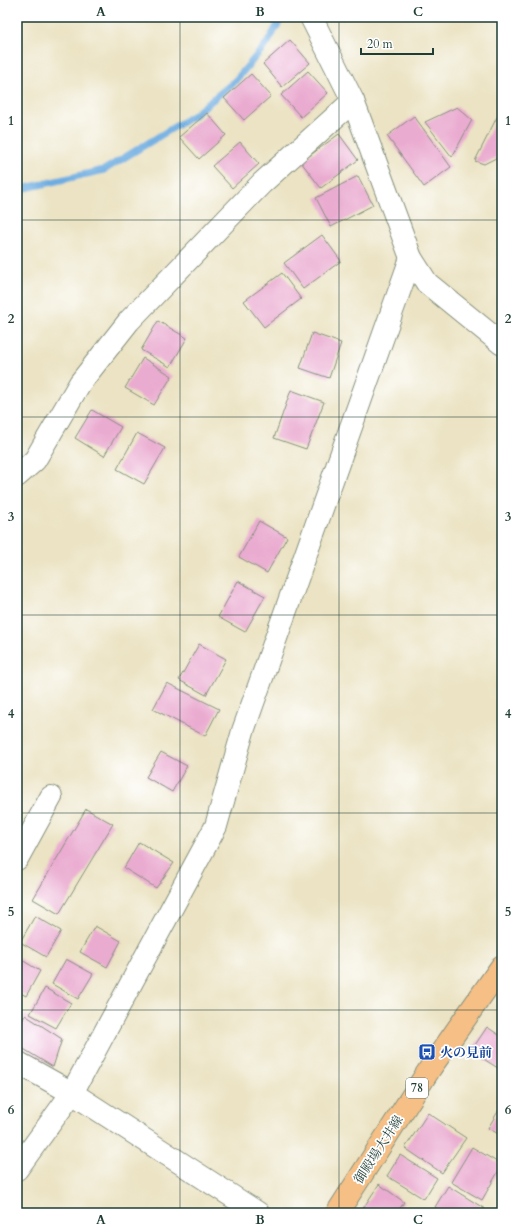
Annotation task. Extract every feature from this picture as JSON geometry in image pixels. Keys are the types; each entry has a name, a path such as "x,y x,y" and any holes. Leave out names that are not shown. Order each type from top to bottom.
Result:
{"main road":[{"name":"御殿場大井線","path":"337,1213 431,1067 502,966"}],"street":[{"path":"311,17 353,101 410,258 428,283 501,342"},
{"path":"17,476 35,460 80,383 129,321 262,183 353,101"},
{"path":"17,1169 72,1093 216,826 243,731 410,258"},
{"path":"17,859 51,797"},
{"path":"17,1062 72,1093 258,1213"}],"building":[{"path":"290,40 310,63 282,87 263,64"},
{"path":"308,71 328,93 301,117 281,95"},
{"path":"251,74 271,96 244,120 224,98"},
{"path":"457,107 472,120 452,157 425,122"},
{"path":"207,113 226,135 199,159 179,137"},
{"path":"414,116 451,167 424,187 387,136"},
{"path":"497,117 502,119 502,155 484,164 475,161"},
{"path":"339,134 358,160 321,188 301,162"},
{"path":"240,142 259,164 232,188 212,166"},
{"path":"358,176 373,205 331,227 316,198"},
{"path":"322,235 341,261 303,289 284,263"},
{"path":"282,273 301,299 264,327 244,301"},
{"path":"158,321 187,338 170,367 141,350"},
{"path":"312,333 341,343 329,378 300,368"},
{"path":"143,358 172,376 154,405 125,388"},
{"path":"291,390 324,402 306,449 274,438"},
{"path":"92,410 121,427 104,456 75,438"},
{"path":"137,433 165,448 144,484 117,469"},
{"path":"259,521 287,537 267,573 239,557"},
{"path":"238,581 265,596 245,632 218,617"},
{"path":"199,644 226,659 206,695 179,680"},
{"path":"167,683 219,709 205,736 153,709"},
{"path":"161,752 187,766 172,792 146,777"},
{"path":"86,809 113,824 59,914 33,899"},
{"path":"139,842 174,863 156,888 124,868"},
{"path":"35,916 61,931 46,957 20,942"},
{"path":"95,926 121,941 107,967 80,952"},
{"path":"17,957 40,971 26,996 17,991"},
{"path":"66,959 93,974 78,999 52,984"},
{"path":"45,988 71,1003 56,1028 30,1014"},
{"path":"25,1015 62,1039 53,1067 17,1045 17,1030"},
{"path":"487,1027 502,1037 501,1070 471,1051"},
{"path":"502,1105 502,1136 488,1128"},
{"path":"428,1113 466,1138 442,1173 405,1148"},
{"path":"472,1147 502,1165 482,1200 451,1182"},
{"path":"400,1155 437,1178 424,1199 387,1176"},
{"path":"379,1184 404,1202 397,1213 360,1213"},
{"path":"448,1186 485,1209 482,1213 444,1213 435,1207"}],"waterway":[{"path":"17,190 104,170 194,115 235,81 268,42 282,17"}],"place":[{"name":"火の見前","path":"427,1052"}]}
